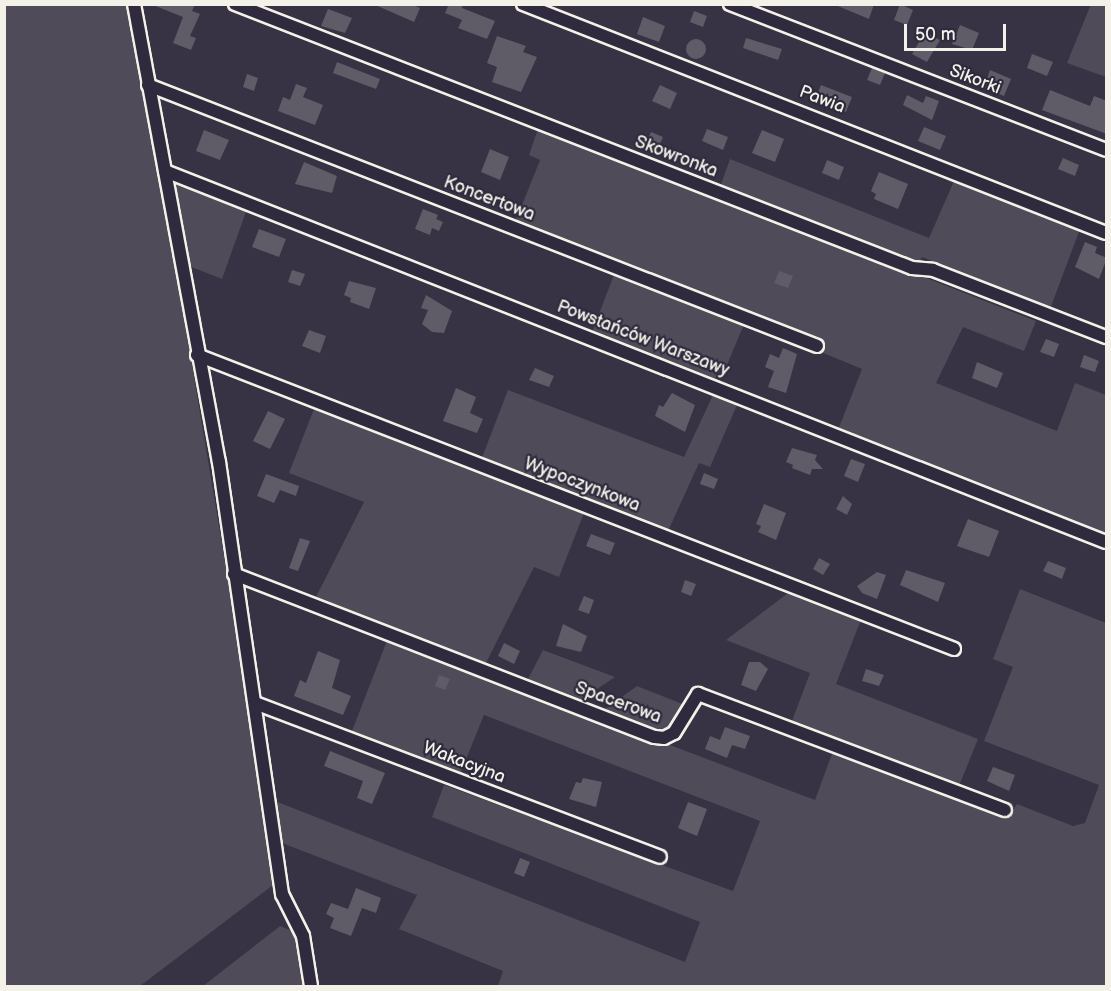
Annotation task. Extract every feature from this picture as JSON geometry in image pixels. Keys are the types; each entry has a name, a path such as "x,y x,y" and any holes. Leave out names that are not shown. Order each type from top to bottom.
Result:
{"street":[{"path":"134,4 196,355 219,462 282,894 303,936 311,987"},
{"name":"Skowronka","path":"235,4 912,268 933,270 1107,338"},
{"name":"Pawia","path":"523,4 1107,233"},
{"name":"Sikorki","path":"730,4 1107,150"},
{"name":"Koncertowa","path":"148,85 817,346"},
{"name":"Powstańców Warszawy","path":"165,171 1107,542"},
{"name":"Wypoczynkowa","path":"196,355 954,649"},
{"name":"Spacerowa","path":"234,574 655,737 664,738 674,733 698,694 1005,810"},
{"name":"Wakacyjna","path":"255,703 660,857"}],"shaded area":[{"path":"1091,4 1106,5 1106,77 1067,63"},
{"path":"5,5 127,5 161,179 227,574 273,885 140,986 5,986"},
{"path":"539,126 1036,321 1024,351 963,327 936,383 1057,431 1075,383 1106,395 1106,537 838,430 862,369 514,225 540,160 529,155"},
{"path":"730,159 929,238 954,181 1080,229 1050,309 922,257 918,264 719,190"},
{"path":"170,177 247,209 222,279 184,264"},
{"path":"615,272 745,322 719,384 591,335"},
{"path":"508,390 684,457 713,395 737,405 710,467 699,463 668,531 481,460"},
{"path":"314,409 584,513 559,577 534,567 484,667 315,599 364,502 289,473"},
{"path":"1020,589 1106,623 1106,986 498,986 503,971 399,929 417,895 282,843 275,801 685,962 700,922 432,817 444,785 733,891 760,821 484,715 460,774 352,731 388,638 815,800 833,751 983,809 987,807 1009,816 1017,804 1073,826 1085,823 1099,785 984,741 1013,667 993,659"},
{"path":"792,590 862,617 836,684 978,739 959,786 792,721 810,673 726,640"},
{"path":"543,650 615,677 576,703 526,683"},
{"path":"637,686 685,705 672,729 658,734 601,712"},
{"path":"280,926 297,933 306,986 203,986"}],"building":[{"path":"195,4 192,11 200,14 190,36 196,38 191,50 173,43 183,17 153,5"},
{"path":"373,4 411,4 420,8 414,22"},
{"path":"449,4 463,4 462,8 495,21 487,39 458,28 462,20 445,13"},
{"path":"833,4 874,4 869,19"},
{"path":"900,4 913,10 907,25 894,20"},
{"path":"328,9 352,18 345,33 321,26"},
{"path":"694,11 707,16 703,27 690,22"},
{"path":"643,17 665,26 659,42 637,34"},
{"path":"960,25 979,33 972,50 952,44"},
{"path":"925,32 940,40 927,62 912,54"},
{"path":"497,36 526,46 523,52 537,57 521,92 492,82 497,67 487,63"},
{"path":"746,38 782,49 778,60 743,48"},
{"path":"696,39 703,42 706,49 703,56 696,59 689,56 686,49 689,42"},
{"path":"1032,54 1053,62 1047,76 1027,68"},
{"path":"337,62 380,79 376,89 333,73"},
{"path":"872,68 885,73 880,85 867,80"},
{"path":"990,70 1011,79 1004,96 984,88"},
{"path":"247,74 258,78 254,91 243,87"},
{"path":"296,84 307,88 303,97 323,105 315,125 278,111 283,97 290,100"},
{"path":"660,85 677,93 670,109 652,101"},
{"path":"821,85 852,97 846,112 815,100"},
{"path":"1050,90 1090,106 1094,96 1107,101 1107,134 1042,110"},
{"path":"907,95 923,103 926,96 939,101 932,120 903,105"},
{"path":"924,127 946,136 940,150 918,141"},
{"path":"707,129 728,137 723,150 702,141"},
{"path":"204,130 229,140 220,160 196,151"},
{"path":"762,130 784,139 775,162 752,153"},
{"path":"651,132 663,137 658,149 646,144"},
{"path":"490,149 509,157 500,180 481,172"},
{"path":"1063,158 1079,165 1075,176 1058,169"},
{"path":"827,160 844,167 839,180 822,173"},
{"path":"304,162 337,176 332,193 295,184"},
{"path":"879,172 908,184 898,209 874,199 876,194 871,191"},
{"path":"423,209 438,215 436,219 443,222 439,231 432,228 430,235 415,229"},
{"path":"259,229 286,239 279,257 252,247"},
{"path":"1085,242 1097,247 1095,253 1107,258 1099,279 1075,267"},
{"path":"292,270 305,274 300,286 288,282"},
{"path":"779,271 793,276 788,288 774,283"},
{"path":"349,281 376,288 369,309 350,302 351,298 344,295"},
{"path":"426,295 452,311 444,333 432,332 422,324 428,310 421,308"},
{"path":"309,330 326,336 320,353 302,346"},
{"path":"1046,339 1059,344 1054,357 1040,352"},
{"path":"783,348 797,354 786,393 768,387 774,371 765,367 770,354 779,358"},
{"path":"1084,355 1099,361 1095,372 1080,367"},
{"path":"977,362 1003,373 997,388 972,378"},
{"path":"535,368 554,376 549,387 529,380"},
{"path":"456,388 476,397 470,413 483,419 477,433 443,421"},
{"path":"672,393 695,405 685,432 655,416 659,405 663,407"},
{"path":"268,411 285,419 270,449 253,441"},
{"path":"792,448 817,455 815,460 823,469 812,469 810,475 792,468 793,465 786,462"},
{"path":"851,459 865,464 858,482 844,476"},
{"path":"704,473 718,479 714,489 700,484"},
{"path":"266,474 299,486 296,496 280,490 274,503 257,496"},
{"path":"843,496 852,504 847,515 836,509"},
{"path":"764,504 786,513 776,540 758,532 761,526 756,524"},
{"path":"968,519 999,531 989,557 957,546"},
{"path":"591,534 615,543 610,555 586,546"},
{"path":"300,538 310,541 298,571 289,568"},
{"path":"819,558 830,564 823,575 813,569"},
{"path":"1048,561 1066,568 1062,579 1043,571"},
{"path":"906,570 945,583 938,602 900,585"},
{"path":"877,572 886,575 877,599 862,593 857,586"},
{"path":"685,580 696,584 691,596 681,592"},
{"path":"584,596 594,600 589,614 578,610"},
{"path":"563,624 587,636 581,652 556,646"},
{"path":"504,643 520,651 514,664 498,656"},
{"path":"318,651 340,660 332,688 351,696 343,715 294,696 300,680 306,683"},
{"path":"749,662 760,662 768,669 756,691 741,685"},
{"path":"866,669 884,675 879,686 862,681"},
{"path":"439,675 450,679 445,690 435,686"},
{"path":"725,727 750,736 745,749 732,745 727,758 705,749 710,736 720,740"},
{"path":"330,751 385,773 372,804 357,798 363,781 324,766"},
{"path":"993,767 1015,775 1009,791 987,781"},
{"path":"583,778 602,782 596,807 569,799 576,782 581,783"},
{"path":"688,802 707,809 697,836 678,828"},
{"path":"520,858 530,862 524,877 514,873"},
{"path":"356,888 381,898 376,913 362,908 351,936 330,928 334,918 326,914 331,903 348,909"}]}
